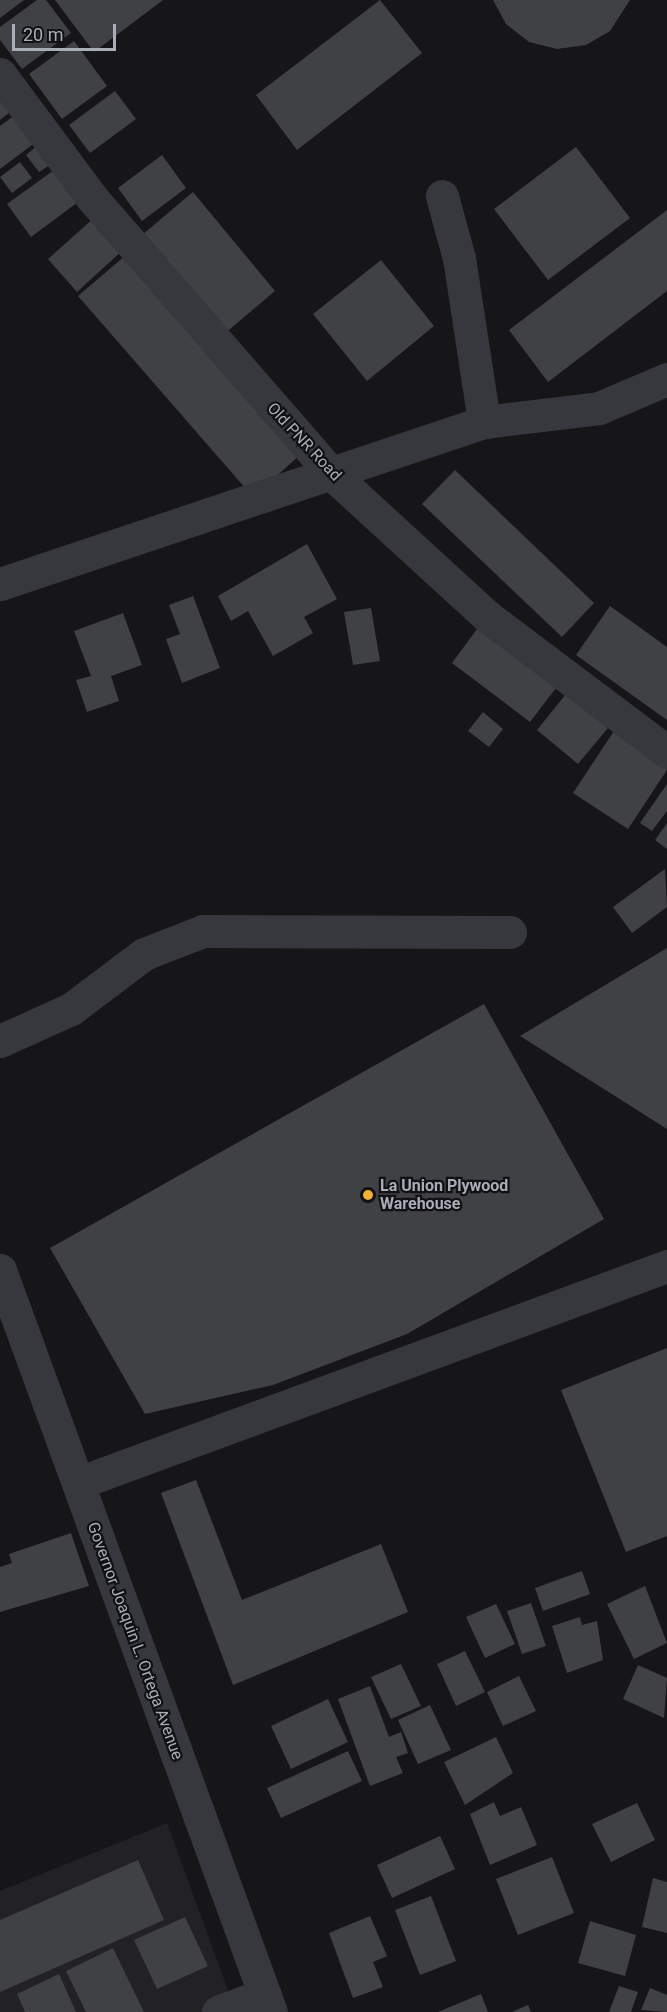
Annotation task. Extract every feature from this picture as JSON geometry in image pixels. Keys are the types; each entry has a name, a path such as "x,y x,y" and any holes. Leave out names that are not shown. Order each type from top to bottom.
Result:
{"street":[{"name":"Old PNR Road","path":"0,74 92,198 334,476 488,617 667,752"},
{"path":"442,196 459,258 484,422"},
{"path":"0,584 334,476 484,422 599,408 667,379"},
{"path":"0,1041 71,1009 144,954 203,931 510,932"},
{"path":"78,1484 667,1266"},
{"name":"Governor Joaquin L. Ortega Avenue","path":"0,1270 268,2003"},
{"path":"218,2012 268,2003"}],"shaded area":[{"path":"167,1823 236,2012 0,2012 0,1891"}],"building":[{"path":"0,0 24,0 0,18"},
{"path":"37,0 46,0 71,33 22,69 0,40 0,27"},
{"path":"55,0 163,0 94,52"},
{"path":"380,0 422,53 297,150 256,95"},
{"path":"493,0 630,0 610,31 586,45 557,49 529,42 506,24"},
{"path":"74,41 107,86 62,119 29,74"},
{"path":"0,89 14,109 0,120"},
{"path":"115,91 136,119 90,153 69,125"},
{"path":"15,115 36,142 0,169 0,126"},
{"path":"42,142 56,161 39,172 26,155"},
{"path":"576,147 630,218 548,280 494,209"},
{"path":"162,155 186,188 142,221 118,188"},
{"path":"20,162 32,178 12,193 0,177"},
{"path":"54,170 78,202 31,237 7,204"},
{"path":"193,192 275,291 224,334 142,235"},
{"path":"667,210 667,291 548,382 509,330"},
{"path":"95,217 123,250 77,292 48,259"},
{"path":"126,255 300,455 253,497 78,296"},
{"path":"381,260 434,326 367,381 313,314"},
{"path":"455,470 594,603 562,637 422,504"},
{"path":"307,544 337,599 304,617 313,633 273,656 248,611 231,621 218,596"},
{"path":"193,596 220,668 182,683 166,639 180,634 169,605"},
{"path":"610,606 667,647 667,720 576,655"},
{"path":"371,608 380,661 353,665 344,612"},
{"path":"123,613 142,665 111,676 119,701 87,712 76,680 91,676 74,631"},
{"path":"480,625 559,684 530,722 452,663"},
{"path":"566,694 608,728 578,764 537,730"},
{"path":"483,712 503,729 489,747 468,731"},
{"path":"616,728 667,762 667,770 628,829 573,793"},
{"path":"667,784 667,811 652,831 640,823"},
{"path":"667,823 667,849 655,840"},
{"path":"665,869 667,907 632,933 613,907"},
{"path":"667,948 667,1129 520,1036"},
{"name":"La Union Plywood Warehouse","path":"484,1004 604,1219 407,1334 273,1385 145,1414 50,1248"},
{"path":"667,1348 667,1536 626,1552 561,1390"},
{"path":"196,1480 242,1600 381,1544 408,1612 233,1685 161,1493"},
{"path":"71,1533 89,1586 0,1612 0,1567 12,1563 9,1554"},
{"path":"582,1571 590,1594 543,1611 535,1588"},
{"path":"645,1586 667,1643 634,1659 607,1604"},
{"path":"531,1603 546,1646 522,1654 507,1611"},
{"path":"496,1604 515,1644 485,1658 466,1617"},
{"path":"580,1617 582,1625 597,1621 603,1660 567,1673 552,1626"},
{"path":"465,1651 485,1692 456,1706 437,1664"},
{"path":"401,1664 421,1706 391,1719 371,1677"},
{"path":"638,1665 667,1678 664,1718 623,1699"},
{"path":"519,1676 536,1711 503,1726 487,1692"},
{"path":"370,1686 389,1737 401,1732 408,1753 396,1757 403,1773 370,1786 338,1699"},
{"path":"328,1699 348,1742 291,1769 271,1726"},
{"path":"430,1705 451,1750 418,1764 398,1720"},
{"path":"496,1737 513,1773 465,1805 444,1762"},
{"path":"348,1751 362,1781 281,1818 267,1788"},
{"path":"494,1802 500,1816 521,1807 537,1845 490,1865 470,1814"},
{"path":"637,1803 655,1840 611,1862 592,1824"},
{"path":"440,1836 455,1869 392,1898 377,1865"},
{"path":"552,1857 574,1913 518,1935 496,1879"},
{"path":"138,1860 164,1920 0,1992 0,1920"},
{"path":"653,1878 667,1882 667,1933 642,1927"},
{"path":"431,1896 456,1961 420,1975 395,1910"},
{"path":"370,1916 387,1956 373,1962 383,1987 353,1998 329,1933"},
{"path":"185,1917 208,1966 157,1989 134,1940"},
{"path":"590,1921 636,1935 625,1976 578,1963"},
{"path":"113,1948 144,2012 86,2012 66,1971"},
{"path":"59,1974 76,2012 25,2012 17,1994"},
{"path":"619,1986 638,1992 631,2012 609,2012"},
{"path":"650,1988 667,1995 667,2012 641,2010"},
{"path":"481,1994 488,2012 438,2012"},
{"path":"528,2005 531,2012 512,2012"}],"place":[{"name":"La Union Plywood Warehouse","path":"368,1195"}]}
